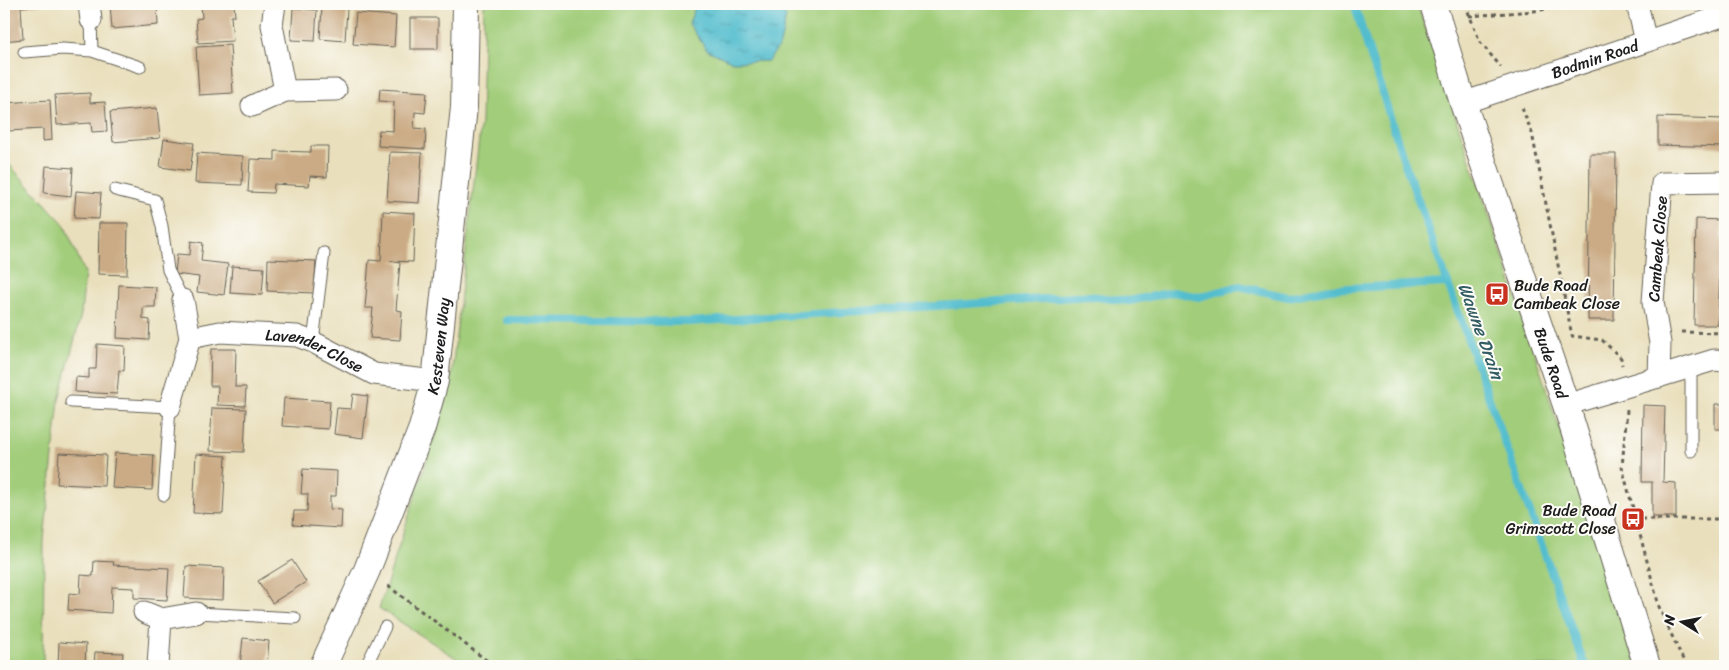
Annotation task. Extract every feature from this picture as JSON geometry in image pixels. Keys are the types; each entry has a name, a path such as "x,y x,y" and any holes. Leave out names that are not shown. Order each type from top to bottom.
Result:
{"street":[{"path":"275,4 272,25 285,91"},
{"name":"Kesteven Way","path":"323,666 367,570 422,428 435,381 464,107 466,4"},
{"name":"Bude Road","path":"1433,4 1463,102 1566,404 1647,666"},
{"path":"1637,4 1646,41"},
{"name":"Bodmin Road","path":"1463,102 1725,15"},
{"path":"252,106 285,91 336,90"},
{"name":"Cambeak Close","path":"1659,377 1660,343 1653,302 1662,183 1725,182"},
{"path":"170,407 190,338 183,300"},
{"name":"Lavender Close","path":"190,338 220,332 297,336 313,342 374,374 435,381"},
{"path":"1566,404 1714,360 1725,361"},
{"path":"158,666 152,615 196,613"}],"lane":[{"path":"90,12 92,50"},
{"path":"24,52 63,49 92,50 140,67"},
{"path":"115,190 155,200 162,226 168,270 183,300"},
{"path":"313,342 324,253"},
{"path":"1691,368 1691,451"},
{"path":"71,402 170,407 164,495"},
{"path":"196,613 295,618"},
{"path":"366,666 385,628"}],"path":[{"path":"1464,4 1480,42 1498,61 1513,85 1532,133 1572,336 1602,340 1621,358 1629,386 1622,467 1660,610 1686,666"},
{"path":"1469,16 1534,11 1580,4"},
{"path":"1658,332 1725,333"},
{"path":"1633,519 1725,518"},
{"path":"367,570 494,666"}],"green space":[{"path":"484,4 1417,4 1504,260 1637,666 468,666 379,608 450,388 481,122"},
{"path":"4,159 64,224 85,273 81,315 59,400 44,540 43,666 4,666"}],"water":[{"path":"696,4 779,4 786,17 780,45 768,61 733,62 707,50 689,24"}],"building":[{"path":"4,4 41,4 21,7 23,39 4,41"},
{"path":"110,4 157,4 158,25 112,29"},
{"path":"201,4 234,4 235,16 231,16 233,41 198,43 196,19 202,18"},
{"path":"322,7 347,9 345,41 320,39"},
{"path":"293,8 317,10 315,41 291,40"},
{"path":"356,13 396,16 394,47 353,44"},
{"path":"410,18 438,18 438,49 410,49"},
{"path":"230,45 233,93 199,95 196,47"},
{"path":"380,89 427,92 425,113 415,112 414,128 426,129 425,149 378,146 379,130 393,131 394,102 379,101"},
{"path":"90,93 90,103 105,102 107,131 92,132 91,123 57,125 55,95"},
{"path":"50,100 52,140 43,141 43,129 7,131 6,124 4,124 4,103"},
{"path":"157,108 160,138 113,142 110,112"},
{"path":"1658,117 1725,119 1725,147 1658,145"},
{"path":"164,139 194,143 190,171 160,167"},
{"path":"311,146 328,146 327,177 310,176 309,186 274,184 273,193 248,192 250,159 275,160 275,151 311,152"},
{"path":"390,152 422,153 419,203 387,201"},
{"path":"197,153 243,156 242,185 195,183"},
{"path":"1590,154 1616,154 1614,320 1588,320"},
{"path":"46,166 73,168 71,196 44,193"},
{"path":"76,191 101,193 99,219 74,218"},
{"path":"383,211 415,213 413,262 390,261 400,263 396,310 402,311 400,340 370,338 373,308 365,308 369,260 381,261"},
{"path":"1696,219 1722,220 1718,325 1694,325"},
{"path":"99,223 128,223 127,275 98,274"},
{"path":"191,241 203,243 201,261 228,264 224,295 197,292 199,277 175,274 177,254 190,255"},
{"path":"268,259 316,261 314,293 267,291"},
{"path":"232,266 264,268 262,295 230,293"},
{"path":"119,285 156,287 155,307 143,307 143,319 150,320 149,340 117,338"},
{"path":"97,344 125,346 124,371 119,370 117,394 75,392 76,377 89,378 89,369 96,369"},
{"path":"211,349 236,349 235,387 246,387 245,406 217,405 218,386 210,386"},
{"path":"353,394 368,396 363,438 334,434 337,408 351,409"},
{"path":"284,398 330,401 328,429 282,426"},
{"path":"1715,404 1725,404 1725,429 1715,429"},
{"path":"1643,405 1665,406 1663,482 1676,483 1676,517 1652,517 1652,482 1642,482"},
{"path":"212,408 246,409 244,452 210,451"},
{"path":"59,453 106,455 104,486 57,484"},
{"path":"115,453 154,455 152,490 112,488"},
{"path":"196,454 226,456 223,514 193,513"},
{"path":"303,469 337,471 336,496 330,496 330,509 342,510 341,528 293,525 294,511 307,511 308,494 301,494"},
{"path":"292,560 306,582 272,603 258,581"},
{"path":"94,561 114,562 113,565 169,568 167,600 134,598 134,588 112,587 111,613 68,610 69,593 80,594 81,575 93,576"},
{"path":"186,566 224,568 223,600 184,598"},
{"path":"243,638 269,641 267,666 240,666"},
{"path":"59,642 86,644 85,666 58,666"},
{"path":"95,652 123,653 122,666 94,666"}],"waterway":[{"name":"Wawne Drain","path":"1354,4 1405,164 1585,666"},
{"path":"507,320 689,322 1089,296 1129,301 1173,292 1199,297 1239,286 1288,297 1330,289 1448,283"}],"place":[{"name":"Bude Road Cambeak Close","path":"1497,294"},
{"name":"Bude Road Grimscott Close","path":"1633,519"}]}
